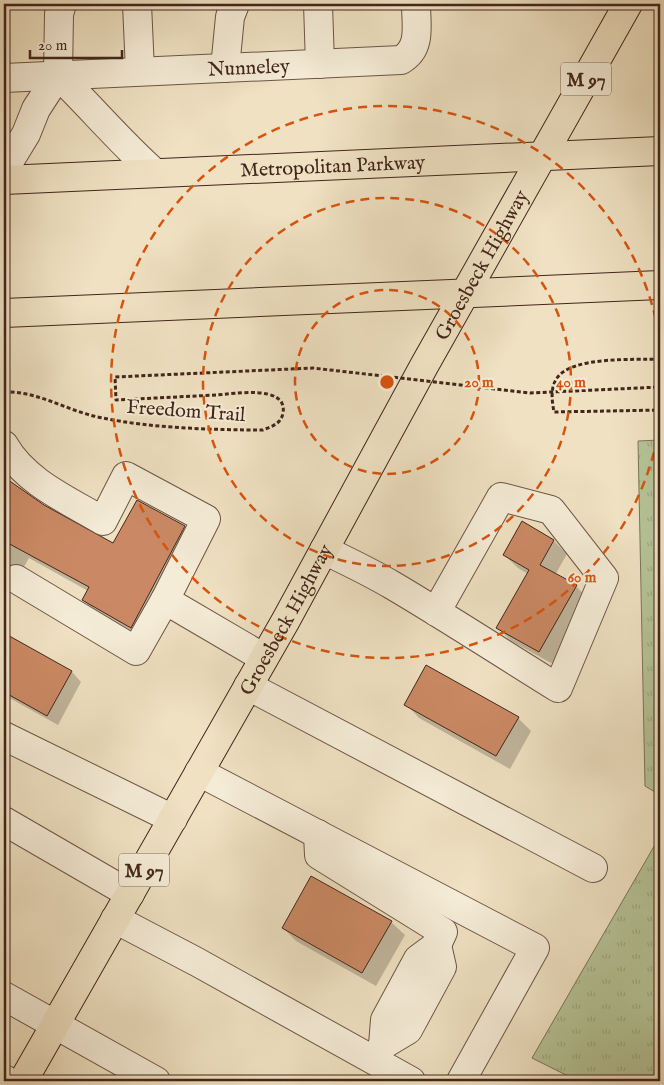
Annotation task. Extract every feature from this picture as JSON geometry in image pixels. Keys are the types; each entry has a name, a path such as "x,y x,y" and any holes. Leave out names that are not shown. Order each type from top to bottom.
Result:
{"main road":[{"name":"M 97","path":"543,154 628,4"},
{"name":"Metropolitan Parkway","path":"4,180 543,154 660,151"},
{"name":"Groesbeck Highway","path":"23,1081 264,658 543,154"},
{"path":"4,313 660,285"}],"lane":[{"path":"4,170 26,134 36,109 58,75 59,14 62,4"},
{"path":"137,4 140,72"},
{"path":"225,68 230,17 235,4"},
{"path":"318,4 320,64"},
{"name":"Nunneley","path":"4,78 401,60 411,55 416,43 416,4"},
{"path":"58,75 90,106 124,146 155,173"},
{"path":"4,446 19,468 103,521 126,476 206,519 165,600 136,651 16,579"},
{"path":"324,550 391,584 558,688 604,578 551,510 501,497 436,612"},
{"path":"165,600 264,658"},
{"path":"248,686 593,868"},
{"path":"4,736 173,819"},
{"path":"199,772 535,948 461,1081"},
{"path":"4,821 130,894"},
{"path":"318,834 319,855 444,932 437,945 442,967 408,1030 378,1053"},
{"path":"116,919 378,1053 411,1081"},
{"path":"4,996 54,1026 156,1081"}],"path":[{"path":"660,359 578,364 564,370 556,379 552,398 554,412 660,410"},
{"name":"Freedom Trail","path":"4,392 36,394 85,413 122,422 263,430 274,426 282,418 281,400 274,395 265,393 116,400 115,376 313,368 530,393 660,387"}],"green space":[{"path":"660,440 660,795 645,786 638,441"},
{"path":"660,836 660,1081 578,1081 532,1058"}],"building":[{"path":"4,477 44,505 113,543 137,500 185,526 131,628 82,600 89,587 4,541"},
{"path":"522,521 554,540 540,565 577,585 539,652 496,628 529,570 503,555"},
{"path":"4,633 72,671 47,716 4,692"},
{"path":"426,665 519,717 496,756 404,705"},
{"path":"311,876 392,921 362,973 282,928"}]}
